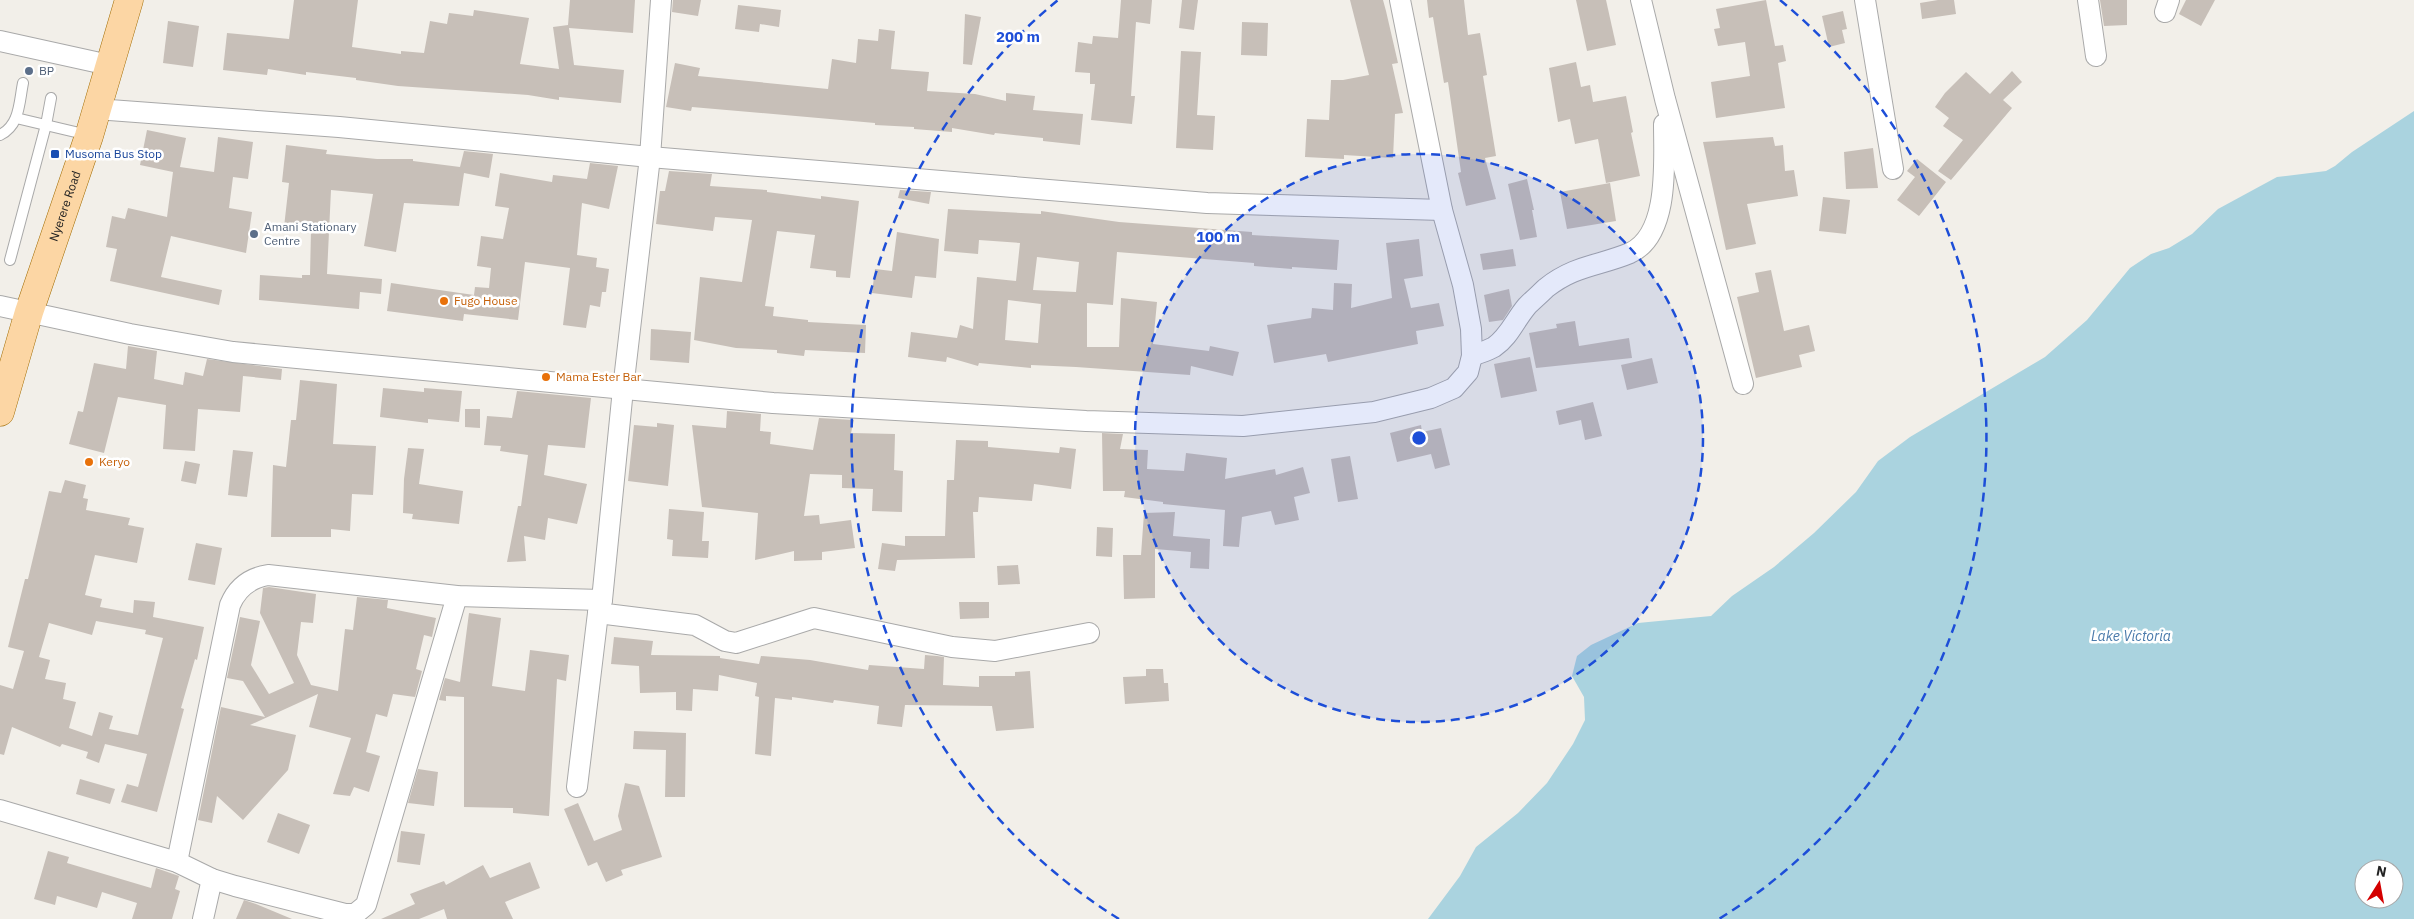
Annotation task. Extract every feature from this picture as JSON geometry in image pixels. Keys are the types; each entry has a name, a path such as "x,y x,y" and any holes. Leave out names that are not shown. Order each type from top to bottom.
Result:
{"main road":[{"name":"Nyerere Road","path":"0,412 29,312 89,136 129,0"}],"street":[{"path":"578,787 650,158 661,0"},
{"path":"0,306 130,334 233,352 773,403 1086,421 1243,426 1374,412 1431,398 1454,388 1468,372 1472,356 1471,329 1463,286 1442,210 1400,0"},
{"path":"1641,0 1665,99 1743,384"},
{"path":"1865,0 1893,169"},
{"path":"2088,0 2096,56"},
{"path":"0,41 110,65"},
{"path":"1472,356 1492,348 1504,338 1526,307 1562,276 1584,266 1631,252 1648,238 1655,227 1660,202 1664,161 1665,99"},
{"path":"96,109 339,127 650,158 1207,202 1442,210"},
{"path":"177,862 230,605 234,594 249,581 268,575 457,596 600,607 695,624 725,640 736,643 814,618 952,647 984,651 996,651 1088,633"},
{"path":"0,810 177,862 212,879 345,914 355,914 366,905 457,596"},
{"path":"203,919 212,879"}],"lane":[{"path":"0,135 10,130 16,118 23,83"},
{"path":"10,260 46,125 51,98"},
{"path":"16,118 89,136"}],"water":[{"name":"Lake Victoria","path":"2414,111 2414,919 1428,919 1460,876 1476,847 1518,813 1547,783 1573,744 1585,720 1584,697 1572,676 1577,656 1591,645 1638,623 1711,616 1732,596 1774,567 1814,533 1856,492 1878,461 1910,437 2045,357 2087,320 2130,268 2151,254 2169,248 2192,234 2218,209 2277,177 2326,171 2352,152"}],"building":[{"path":"294,0 358,0 352,47 401,54 401,51 424,53 430,21 447,24 449,13 473,16 474,10 529,18 520,64 559,69 553,27 568,25 570,0 635,0 633,33 569,28 574,65 624,70 621,103 559,97 559,100 528,95 398,86 356,80 356,78 306,72 306,75 268,69 267,75 223,70 227,33 289,39"},
{"path":"673,0 701,0 698,16 672,12"},
{"path":"1121,0 1152,0 1150,24 1136,22 1131,96 1135,96 1132,124 1091,120 1095,84 1090,84 1090,73 1075,72 1078,42 1092,44 1093,36 1118,38"},
{"path":"1182,0 1198,0 1194,30 1179,28"},
{"path":"1350,0 1383,0 1386,11 1398,63 1392,64 1403,113 1395,114 1393,158 1344,155 1344,159 1305,157 1307,119 1329,120 1331,80 1343,80 1369,75"},
{"path":"1427,0 1464,0 1468,35 1480,33 1487,75 1483,76 1496,156 1485,158 1496,199 1466,206 1458,173 1461,172 1448,82 1444,83 1433,17 1429,18"},
{"path":"1576,0 1606,0 1616,45 1587,51"},
{"path":"1766,0 1775,46 1783,45 1786,61 1778,63 1785,108 1716,118 1711,82 1750,76 1745,42 1718,46 1714,29 1720,28 1716,9"},
{"path":"1954,0 1956,14 1922,19 1920,3"},
{"path":"2100,0 2127,0 2127,25 2104,26"},
{"path":"2186,0 2215,0 2201,26 2179,14"},
{"path":"738,5 781,10 779,27 760,24 759,32 735,29"},
{"path":"1843,11 1847,29 1842,30 1845,43 1829,47 1822,16"},
{"path":"965,14 981,17 972,65 963,64"},
{"path":"168,21 199,26 193,67 163,63"},
{"path":"1242,22 1268,23 1267,56 1241,55"},
{"path":"879,29 895,31 891,69 929,72 927,91 975,94 1006,101 1006,93 1035,96 1033,110 1083,114 1080,145 1043,141 1043,138 995,133 994,135 952,128 952,132 914,129 914,127 875,125 875,123 692,107 691,111 666,107 675,63 700,68 698,76 828,89 832,59 856,63 858,39 878,41"},
{"path":"1181,51 1201,52 1197,115 1215,116 1213,150 1176,148"},
{"path":"1576,62 1581,87 1590,85 1593,102 1626,96 1640,176 1606,183 1598,139 1575,144 1570,119 1558,122 1549,68"},
{"path":"2012,71 2022,82 2003,100 2012,108 1951,180 1938,171 1963,140 1943,126 1949,118 1935,107 1945,93 1966,72 1990,94"},
{"path":"147,130 186,138 180,167 214,172 218,137 253,142 248,179 233,177 229,208 252,212 246,253 171,236 161,277 222,290 219,305 110,281 117,249 106,247 112,216 125,219 128,208 167,217 173,172 140,165"},
{"path":"1773,137 1775,146 1783,145 1785,171 1794,170 1798,196 1747,204 1756,244 1726,250 1703,142"},
{"path":"286,145 327,150 326,154 377,159 413,159 413,161 460,167 464,151 493,154 489,178 464,173 459,206 404,203 396,252 364,246 373,194 331,190 327,274 382,279 381,294 360,292 359,309 259,300 260,275 302,278 302,275 310,275 311,230 284,227 289,183 282,182"},
{"path":"1873,148 1878,188 1846,189 1844,152"},
{"path":"1917,159 1946,182 1919,216 1897,200 1915,177 1907,171"},
{"path":"590,163 618,166 609,209 582,203 577,255 597,258 596,267 609,269 606,292 602,292 600,307 590,305 586,328 563,325 570,268 525,262 518,320 464,314 463,321 387,311 391,283 474,295 475,287 489,288 491,268 477,266 481,236 503,239 509,208 495,206 500,173 552,182 553,175 587,179"},
{"path":"669,171 712,174 710,186 767,190 767,192 821,199 821,196 859,201 850,278 836,277 836,271 810,268 815,235 777,231 765,306 774,307 773,316 808,320 808,322 866,325 865,353 805,350 804,356 777,353 777,350 736,348 694,340 700,277 742,282 752,220 715,217 713,231 656,224 660,191 665,191"},
{"path":"1527,179 1534,210 1532,210 1537,237 1520,240 1508,184"},
{"path":"1610,183 1616,221 1567,229 1560,192"},
{"path":"900,190 931,192 929,204 898,198"},
{"path":"1823,197 1850,200 1846,234 1819,231"},
{"path":"948,209 1041,214 1041,211 1119,222 1252,232 1252,235 1339,240 1337,270 1254,266 1254,263 1117,252 1113,305 1087,303 1087,347 1119,347 1121,298 1157,302 1153,344 1209,351 1210,346 1239,352 1233,376 1191,366 1190,375 1031,365 1031,368 979,363 978,366 947,357 946,362 908,357 911,332 957,338 960,325 973,329 977,277 1016,281 1020,243 979,240 978,254 944,251","holes":["1037,257 1079,262 1076,292 1033,290","1008,300 1041,304 1038,343 1005,340"]},
{"path":"897,232 939,239 936,278 915,276 912,298 872,293 875,269 892,271"},
{"path":"1419,239 1423,276 1404,279 1411,308 1439,303 1444,326 1416,331 1418,344 1328,362 1326,354 1274,363 1267,325 1311,318 1312,308 1333,310 1334,283 1352,284 1351,308 1392,298 1386,243"},
{"path":"1513,249 1516,266 1483,270 1480,254"},
{"path":"1771,270 1784,331 1809,325 1815,351 1799,355 1802,367 1756,378 1737,297 1759,292 1755,273"},
{"path":"1509,289 1512,306 1503,320 1489,322 1484,295"},
{"path":"1575,321 1579,346 1629,338 1632,358 1536,368 1529,333 1557,328 1556,324"},
{"path":"651,329 691,332 689,363 650,360"},
{"path":"128,346 157,351 154,379 183,385 185,372 203,376 207,359 282,369 281,380 243,376 240,412 198,409 195,451 163,449 166,405 118,397 104,453 69,444 78,411 83,412 94,363 126,369"},
{"path":"1530,357 1537,391 1501,398 1494,364"},
{"path":"1652,358 1658,383 1627,390 1621,365"},
{"path":"300,380 337,384 333,444 376,446 373,495 352,494 350,531 331,529 331,537 271,537 273,465 286,467 291,420 296,420"},
{"path":"383,388 424,392 424,388 462,391 459,422 428,419 428,423 380,417"},
{"path":"517,391 591,398 585,448 548,445 544,475 587,484 577,524 548,518 545,540 524,536 526,561 507,562 518,506 521,506 528,455 500,451 501,446 484,445 487,416 512,418"},
{"path":"1593,402 1602,436 1585,440 1581,420 1559,425 1556,411"},
{"path":"465,409 480,409 480,428 465,427"},
{"path":"727,411 761,414 760,431 771,432 770,444 813,450 819,418 854,420 851,433 895,434 894,470 903,471 902,512 872,511 873,489 842,488 842,475 810,474 804,516 819,515 820,524 851,520 855,548 822,552 822,560 794,561 794,551 755,560 758,513 702,507 692,425 726,428"},
{"path":"657,423 674,425 668,486 628,481 634,425 657,427"},
{"path":"1421,425 1422,432 1441,428 1450,465 1435,469 1431,454 1397,462 1390,433"},
{"path":"1102,433 1123,434 1120,449 1148,450 1147,469 1184,471 1186,453 1227,458 1225,479 1275,469 1276,475 1303,467 1310,493 1294,497 1299,520 1275,525 1271,511 1242,517 1239,547 1223,546 1225,510 1163,504 1163,502 1124,497 1125,491 1103,491"},
{"path":"956,440 988,441 988,447 1059,453 1060,447 1076,449 1071,489 1034,484 1032,501 979,497 978,512 973,512 975,558 897,560 895,571 878,569 882,543 905,546 905,536 945,536 947,480 954,480"},
{"path":"408,448 424,449 419,484 463,491 459,524 412,519 413,514 403,513 404,479"},
{"path":"233,450 253,452 247,497 228,495"},
{"path":"1350,456 1358,499 1338,502 1331,459"},
{"path":"185,461 200,464 196,484 181,481"},
{"path":"65,480 86,485 83,498 88,499 86,510 130,518 128,525 144,528 137,563 95,555 85,595 102,599 100,607 133,613 134,600 155,602 153,617 204,627 197,660 195,659 181,708 184,709 157,812 121,802 127,784 138,787 147,754 105,744 99,763 86,758 88,752 62,744 60,747 12,727 4,755 0,754 0,685 13,689 24,651 8,647 25,579 28,579 49,491 61,493","holes":["96,621 146,630 145,634 163,638 138,735 109,729 113,716 99,712 92,736 69,728 76,702 63,699 66,683 45,679 50,660 39,657 49,623 92,635"]},
{"path":"669,509 704,512 702,541 709,541 708,558 672,556 673,540 667,539"},
{"path":"1175,512 1173,536 1210,539 1209,569 1190,568 1191,552 1155,549 1155,598 1124,599 1123,555 1141,555 1144,513"},
{"path":"1097,527 1113,528 1112,557 1096,556"},
{"path":"196,543 222,548 215,585 188,580"},
{"path":"1018,565 1020,584 998,585 997,566"},
{"path":"269,587 316,594 313,623 301,622 297,655 311,685 338,691 345,629 353,630 357,597 388,600 387,608 436,618 432,637 424,635 416,669 422,671 415,697 393,694 387,717 376,714 366,752 380,756 369,792 354,787 350,796 333,794 351,738 309,727 318,694 250,725 296,735 288,770 243,820 217,796 212,823 198,820 221,707 265,717 243,681 227,678 240,617 260,621 251,665 269,694 294,683 260,613 263,588"},
{"path":"959,602 989,602 989,618 960,619"},
{"path":"469,613 501,618 492,686 525,691 530,650 569,655 566,681 557,679 549,816 513,813 513,808 464,807 464,697 446,696 446,701 439,700 445,678 460,682"},
{"path":"614,637 653,641 651,655 720,656 720,658 759,664 761,656 810,660 868,670 869,665 924,669 925,655 944,657 943,685 979,687 979,676 1015,676 1015,672 1030,671 1034,728 996,731 992,706 905,705 902,727 877,724 879,706 834,700 833,703 792,697 792,700 775,698 771,756 755,754 759,697 755,696 757,683 719,675 718,691 693,689 692,711 676,710 676,692 640,693 639,666 611,664"},
{"path":"1146,669 1163,669 1164,683 1168,683 1169,701 1125,704 1123,677 1146,676"},
{"path":"634,731 686,733 685,797 665,797 666,750 633,749"},
{"path":"418,769 438,772 434,806 408,803"},
{"path":"80,779 115,789 110,804 76,794"},
{"path":"625,783 639,786 662,857 621,870 623,875 606,882 597,862 588,866 564,809 578,803 594,841 622,830 618,816"},
{"path":"278,813 310,825 299,854 267,842"},
{"path":"401,831 425,834 420,865 397,862"},
{"path":"48,851 69,857 67,863 151,888 156,868 179,876 175,889 180,891 172,919 132,919 137,903 102,892 97,908 57,896 55,905 34,899"},
{"path":"530,862 540,888 505,902 513,919 447,919 444,909 419,919 381,919 415,904 410,894 444,881 446,885 483,865 490,878"},
{"path":"244,900 256,904 292,919 236,919"}],"place":[{"name":"BP","path":"29,71"},
{"name":"Musoma Bus Stop","path":"55,154"},
{"name":"Amani Stationary Centre","path":"254,234"},
{"name":"Fugo House","path":"444,301"},
{"name":"Mama Ester Bar","path":"546,377"},
{"name":"Keryo","path":"89,462"}]}
